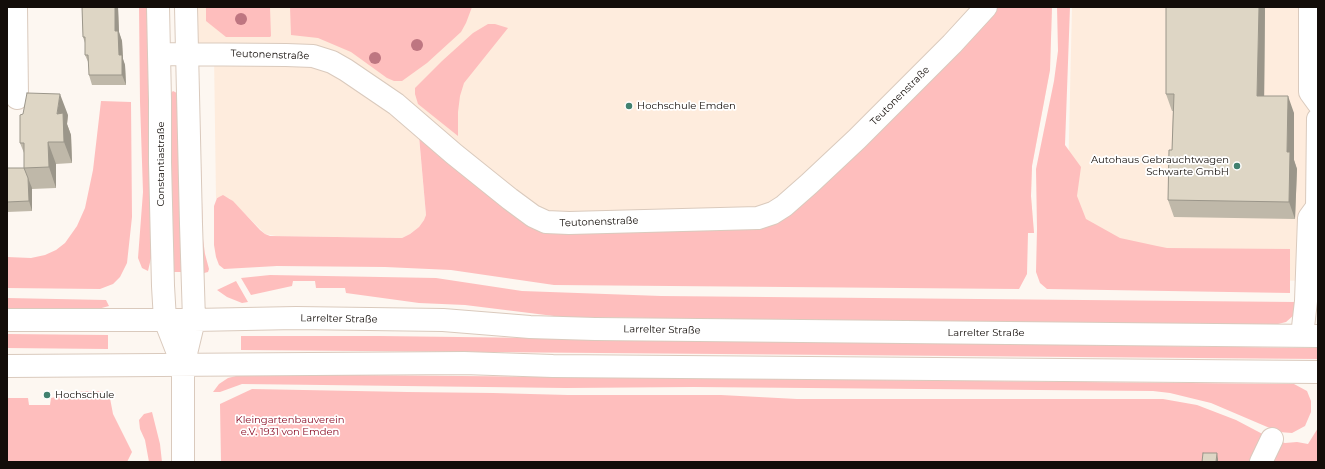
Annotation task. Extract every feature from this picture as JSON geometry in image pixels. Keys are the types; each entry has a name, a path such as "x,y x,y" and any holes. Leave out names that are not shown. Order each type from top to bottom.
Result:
{"street":[{"path":"16,7 17,98"},
{"name":"Constantiastraße","path":"158,7 160,162 165,320 182,366"},
{"path":"183,462 182,366 194,320 186,7"},
{"name":"Teutonenstraße","path":"158,54 286,54 313,56 332,62 396,104 454,154 510,199 533,216 546,222 569,223 758,218 773,213 784,206 809,184 857,139 952,44 986,7"},
{"path":"1310,7 1310,92 1318,103"},
{"path":"1310,336 1306,301 1314,218 1317,207 1318,119"},
{"name":"Larrelter Straße","path":"7,320 319,318 443,320 490,325 609,329 1310,336"},
{"path":"7,366 464,364 1318,372"},
{"path":"1261,462 1272,439"}],"shaded area":[{"name":"Hochschule Emden","path":"186,7 1052,7 1050,70 1032,166 1031,196 1034,233 821,222 553,223 419,137 426,215 419,227 410,234 402,238 276,236 265,234 229,198 218,197 216,199 214,54 187,54"},
{"path":"1072,7 1318,7 1318,281 1166,279 1066,266"}],"green space":[{"path":"139,7 150,7 153,210 151,258 148,271 142,268 138,258 143,192"},
{"path":"206,7 270,7 271,36 226,37 206,21"},
{"path":"290,7 472,7 461,32 427,63 402,81 394,81 387,78 351,52 318,38 291,35"},
{"path":"986,7 1052,7 1050,70 1032,166 1031,196 1034,233 1028,233 1027,274 1019,289 554,285 451,270 385,267 277,266 224,269 219,265 216,257 214,245 214,206 217,198 223,195 233,201 260,230 270,236 402,238 410,234 419,227 426,215 419,136 533,216 758,218"},
{"path":"1057,7 1070,7 1065,145 1081,167 1077,196 1086,219 1120,238 1167,248 1290,249 1290,293 1047,289 1040,283 1036,272 1036,169 1054,81 1058,51"},
{"path":"488,24 495,24 508,28 464,83 460,96 458,112 458,136 418,104 415,88 473,33"},
{"path":"193,88 199,88 203,239 209,269 208,272 204,273 199,256"},
{"path":"173,91 177,93 181,272 173,272 169,95"},
{"path":"101,101 131,102 132,217 127,263 120,277 113,284 100,289 7,288 7,257 31,258 45,255 56,250 65,243 77,226 85,208 93,170"},
{"path":"270,275 436,278 522,291 661,296 1295,302 1296,306 1294,315 1286,322 1274,325 562,317 465,305 419,303 346,293 345,288 316,288 315,281 293,281 292,286 251,295 241,278"},
{"path":"236,281 248,302 242,303 227,297 217,290"},
{"path":"7,298 106,300 109,306 98,309 7,310"},
{"path":"7,334 108,335 108,349 7,348"},
{"path":"241,336 380,336 1318,348 1318,359 241,350"},
{"path":"253,374 1294,384 1307,391 1311,401 1311,412 1305,426 1292,433 1279,432 1211,403 1170,393 1153,391 694,387 566,388 242,384 220,392 213,392 219,384 228,378"},
{"name":"Kleingartenbauverein e.V. 1931 von Emden","path":"252,389 568,395 721,395 797,399 1163,399 1197,405 1236,420 1272,439 1285,443 1297,442 1308,444 1318,428 1318,462 221,462 220,404"},
{"path":"84,391 109,393 113,414 132,452 127,462 7,462 7,398 28,398 29,405 50,405 51,398"},
{"path":"152,412 160,444 162,462 149,462 145,440 140,429 139,420 144,414"}],"building":[{"path":"82,7 115,7 115,31 118,31 119,55 122,55 122,75 89,75 88,55 85,55 85,37 83,37"},
{"path":"1166,7 1259,7 1257,96 1288,96 1287,152 1290,152 1289,202 1168,200 1169,150 1172,150 1174,94 1166,94"},
{"path":"27,93 60,94 57,114 63,113 64,142 48,142 49,167 24,168 24,143 20,143 20,115 23,114"},
{"path":"7,168 24,168 28,178 29,201 7,202"},
{"path":"1203,453 1217,453 1216,462 1202,462"}],"place":[{"name":"Hochschule Emden","path":"629,106"},
{"name":"Autohaus Gebrauchtwagen Schwarte GmbH","path":"1237,166"},
{"name":"Hochschule","path":"47,395"}]}
